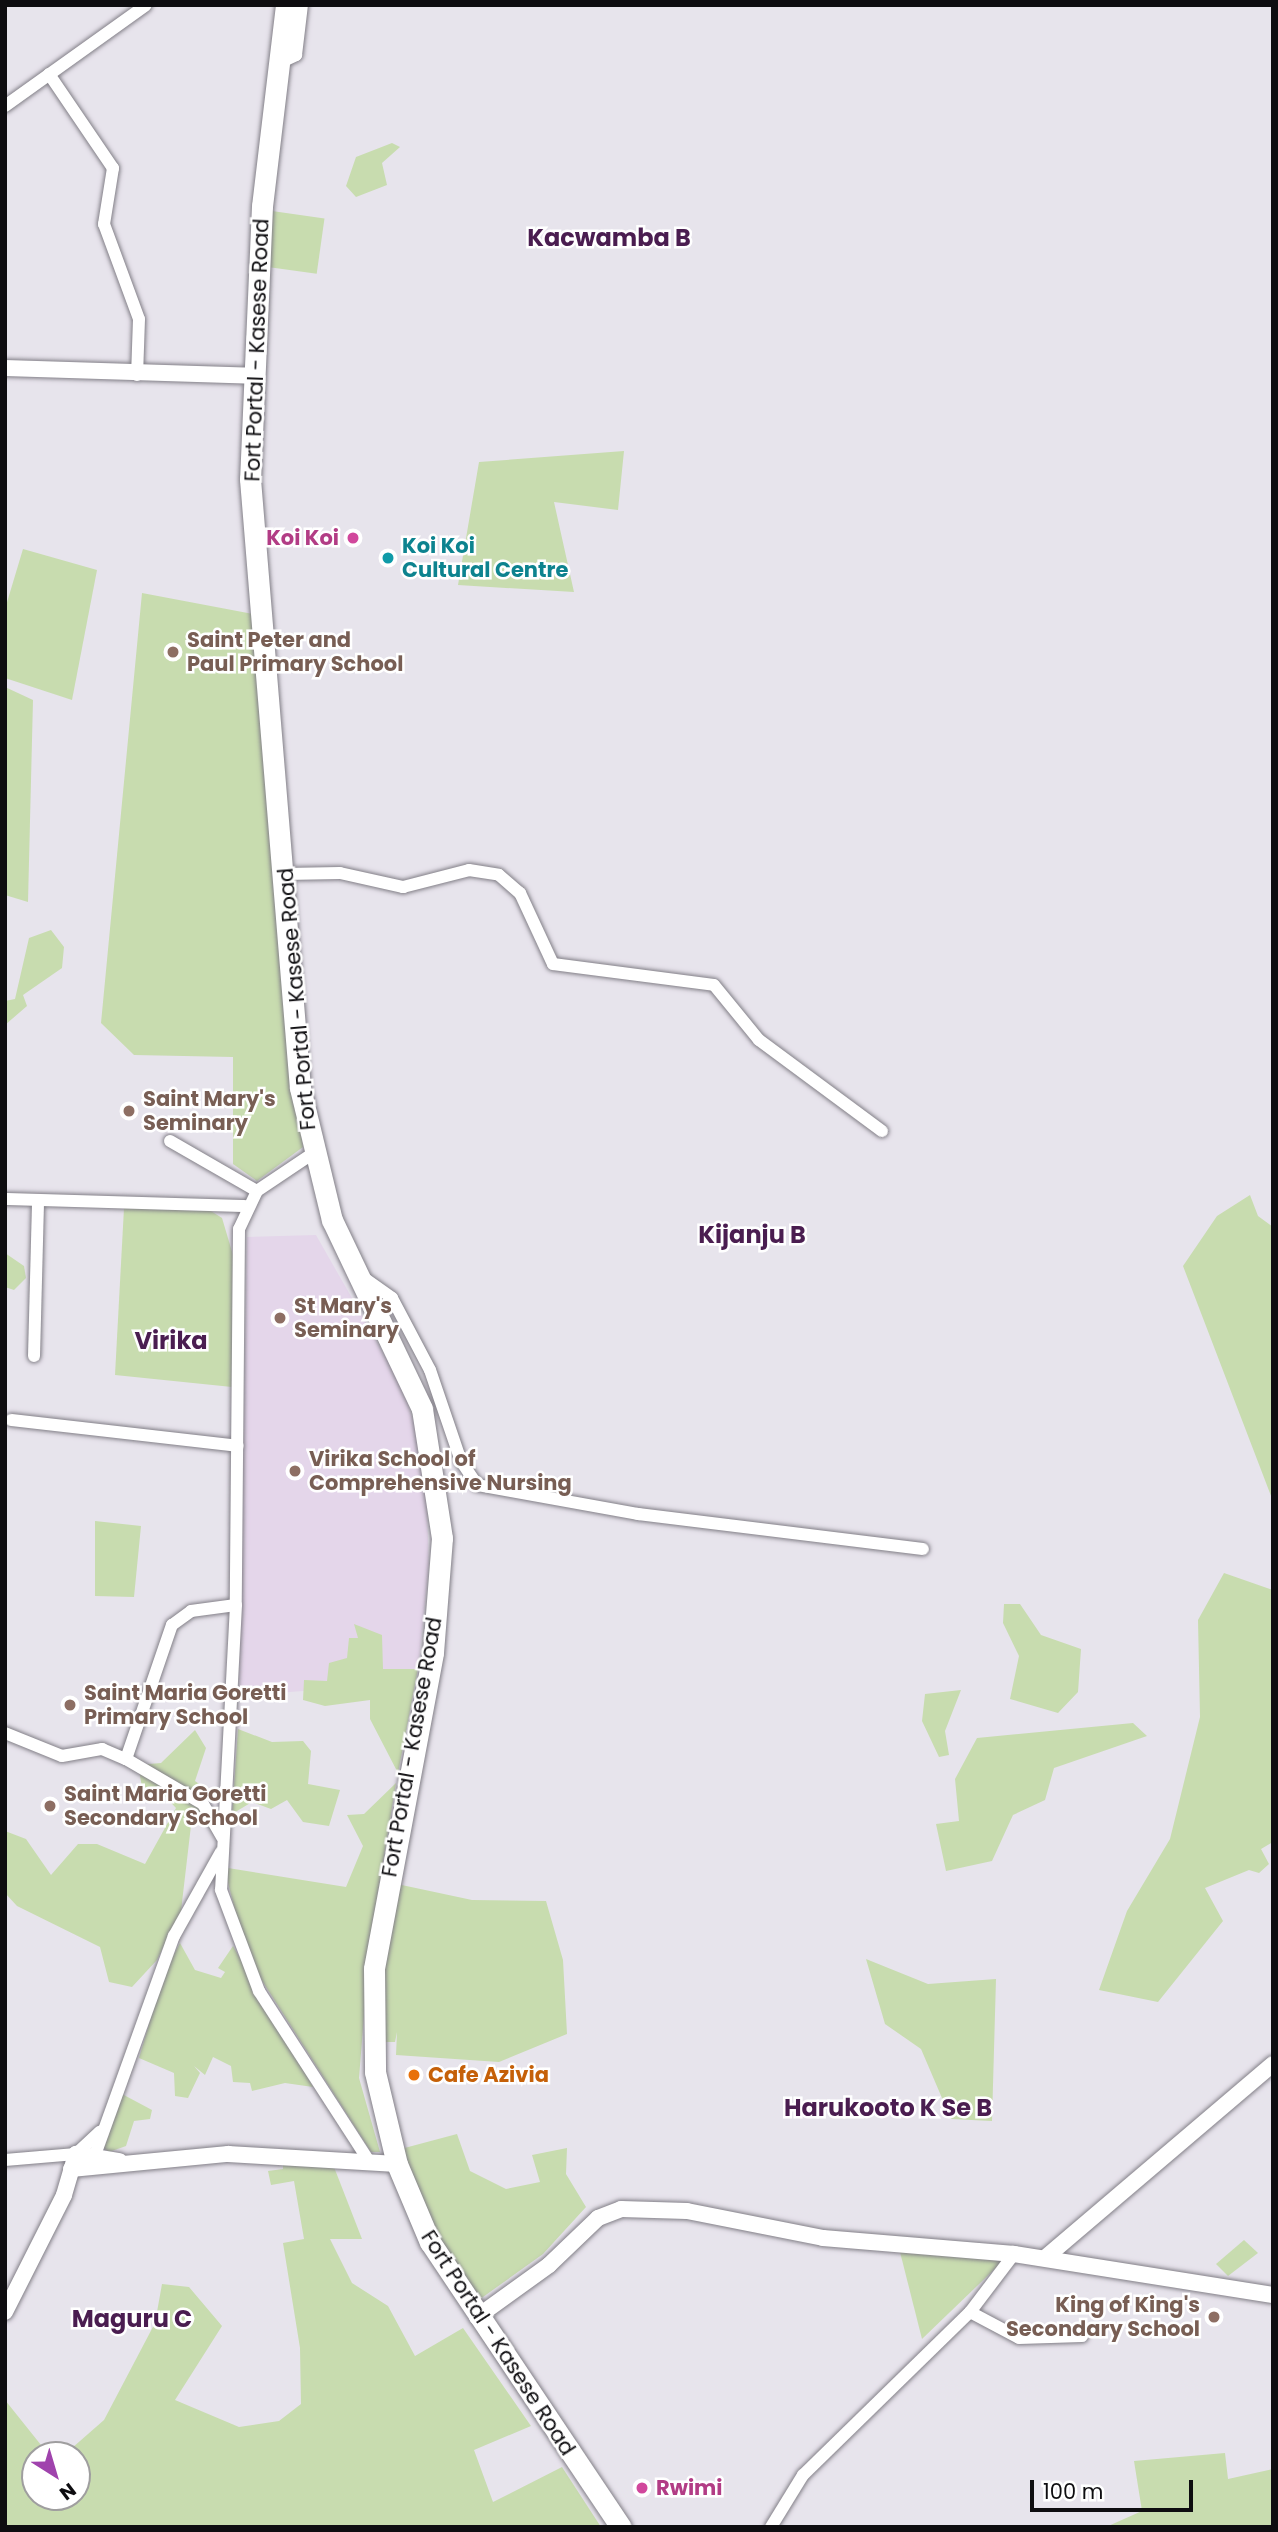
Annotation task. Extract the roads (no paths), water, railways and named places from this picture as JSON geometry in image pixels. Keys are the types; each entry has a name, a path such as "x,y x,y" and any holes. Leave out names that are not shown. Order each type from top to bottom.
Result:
{"highway":[{"name":"Fort Portal - Kasese Road","path":"286,5 253,376 250,478 285,874 300,1088 312,1154 355,1273 422,1409 442,1538 433,1653 374,1969 375,2072 397,2164 430,2242 477,2317 621,2527"}],"street":[{"path":"5,106 146,5"},
{"path":"279,63 296,55 302,5"},
{"path":"49,74 113,168 104,224 139,319 137,375"},
{"path":"5,368 137,375 253,376"},
{"path":"285,874 340,873 403,887 469,870 499,875 520,893 553,964 714,985 759,1040 882,1131"},
{"path":"170,1141 257,1191"},
{"path":"312,1154 257,1191 245,1206 239,1229 236,1605 223,1796 221,1890 232,1933 258,1991 369,2161"},
{"path":"5,1199 245,1206"},
{"path":"34,1356 38,1200"},
{"path":"355,1273 392,1298 430,1370 461,1461 477,1485 638,1514 923,1549"},
{"path":"11,1420 238,1446"},
{"path":"126,1759 172,1625 191,1611 236,1605"},
{"path":"5,1733 62,1756 102,1749 126,1759 203,1804 222,1837"},
{"path":"203,1804 223,1796"},
{"path":"64,2195 92,2162 100,2132 131,2066 174,1936 222,1852"},
{"path":"1045,2258 1273,2064"},
{"path":"5,2312 64,2195 74,2161 100,2132"},
{"path":"5,2160 92,2162 251,2154 397,2164"},
{"path":"477,2317 549,2265 598,2218 621,2209 687,2211 823,2238 1045,2258 1273,2295"},
{"path":"771,2527 803,2475 838,2436 970,2312 1014,2254"},
{"path":"970,2312 1019,2338 1082,2336"}],"place":[{"name":"Koi Koi","path":"353,538"},
{"name":"Koi Koi Cultural Centre","path":"388,558"},
{"name":"Saint Peter and Paul Primary School","path":"173,652"},
{"name":"Saint Mary's Seminary","path":"129,1111"},
{"name":"St Mary's Seminary","path":"280,1318"},
{"name":"Virika School of Comprehensive Nursing","path":"295,1471"},
{"name":"Saint Maria Goretti Primary School","path":"70,1705"},
{"name":"Saint Maria Goretti Secondary School","path":"50,1806"},
{"name":"Cafe Azivia","path":"414,2075"},
{"name":"King of King's Secondary School","path":"1214,2317"},
{"name":"Rwimi","path":"642,2488"}],"district":[{"name":"Kacwamba B","path":"609,238"},
{"name":"Kijanju B","path":"752,1235"},
{"name":"Virika","path":"171,1341"},
{"name":"Harukooto K Se B","path":"888,2108"},
{"name":"Maguru C","path":"132,2319"}]}
